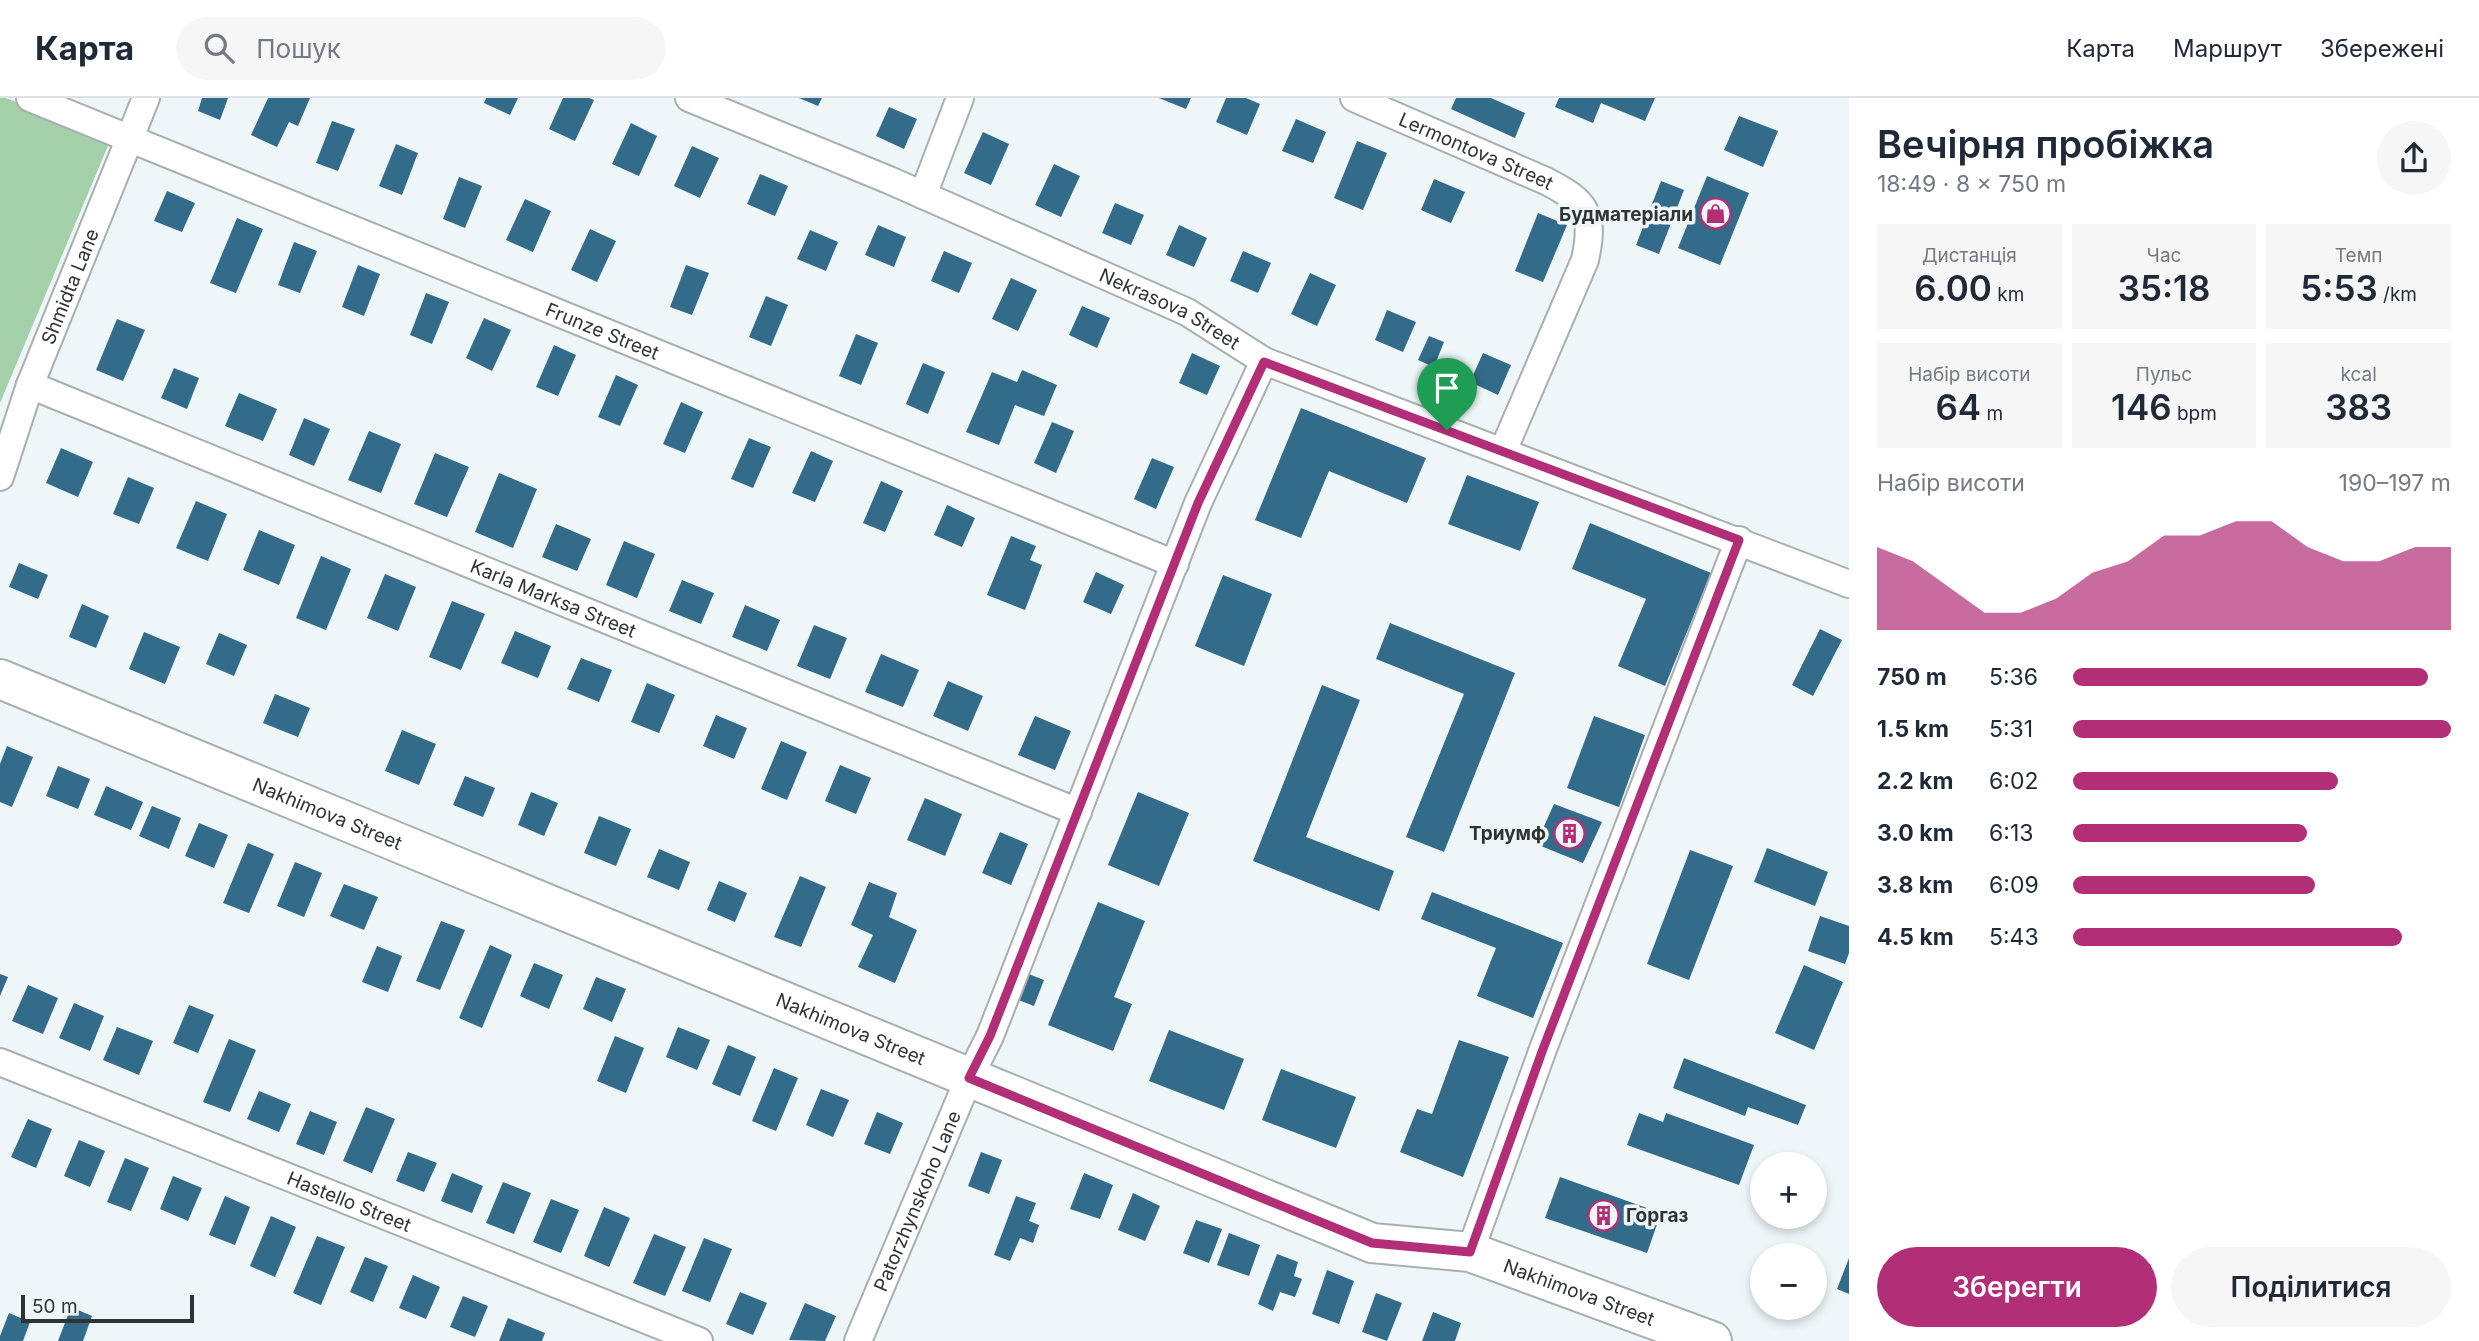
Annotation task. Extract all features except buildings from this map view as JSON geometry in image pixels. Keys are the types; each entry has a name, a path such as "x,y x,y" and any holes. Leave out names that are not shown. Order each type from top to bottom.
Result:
{"main road":[{"name":"Nakhimova Street","path":"0,678 1372,1243 1470,1252 1712,1341"}],"street":[{"name":"Frunze Street","path":"30,98 1175,564"},
{"name":"Shmidta Lane","path":"0,477 30,385 146,98"},
{"name":"Nekrasova Street","path":"688,98 923,195 1187,313 1264,362 1849,583"},
{"path":"923,195 960,98"},
{"name":"Lermontova Street","path":"1354,98 1546,181 1572,195 1586,212 1590,237 1585,260 1503,451"},
{"name":"Patorzhynskoho Lane","path":"858,1341 969,1078 990,1036 1198,503 1264,362"},
{"name":"Karla Marksa Street","path":"30,385 1078,811"},
{"path":"1470,1252 1543,1049 1739,540"},
{"name":"Hastello Street","path":"0,1062 699,1341"}],"green space":[{"path":"0,98 6,98 110,141 0,403"}],"place":[{"name":"Будматеріали","path":"1716,214"},
{"name":"Триумф","path":"1569,833"},
{"name":"Горгаз","path":"1603,1215"}],"route":[{"path":"1264,362 1447,430 1739,540 1543,1049 1470,1252 1372,1243 969,1078 990,1036 1198,503 1264,362"}]}
